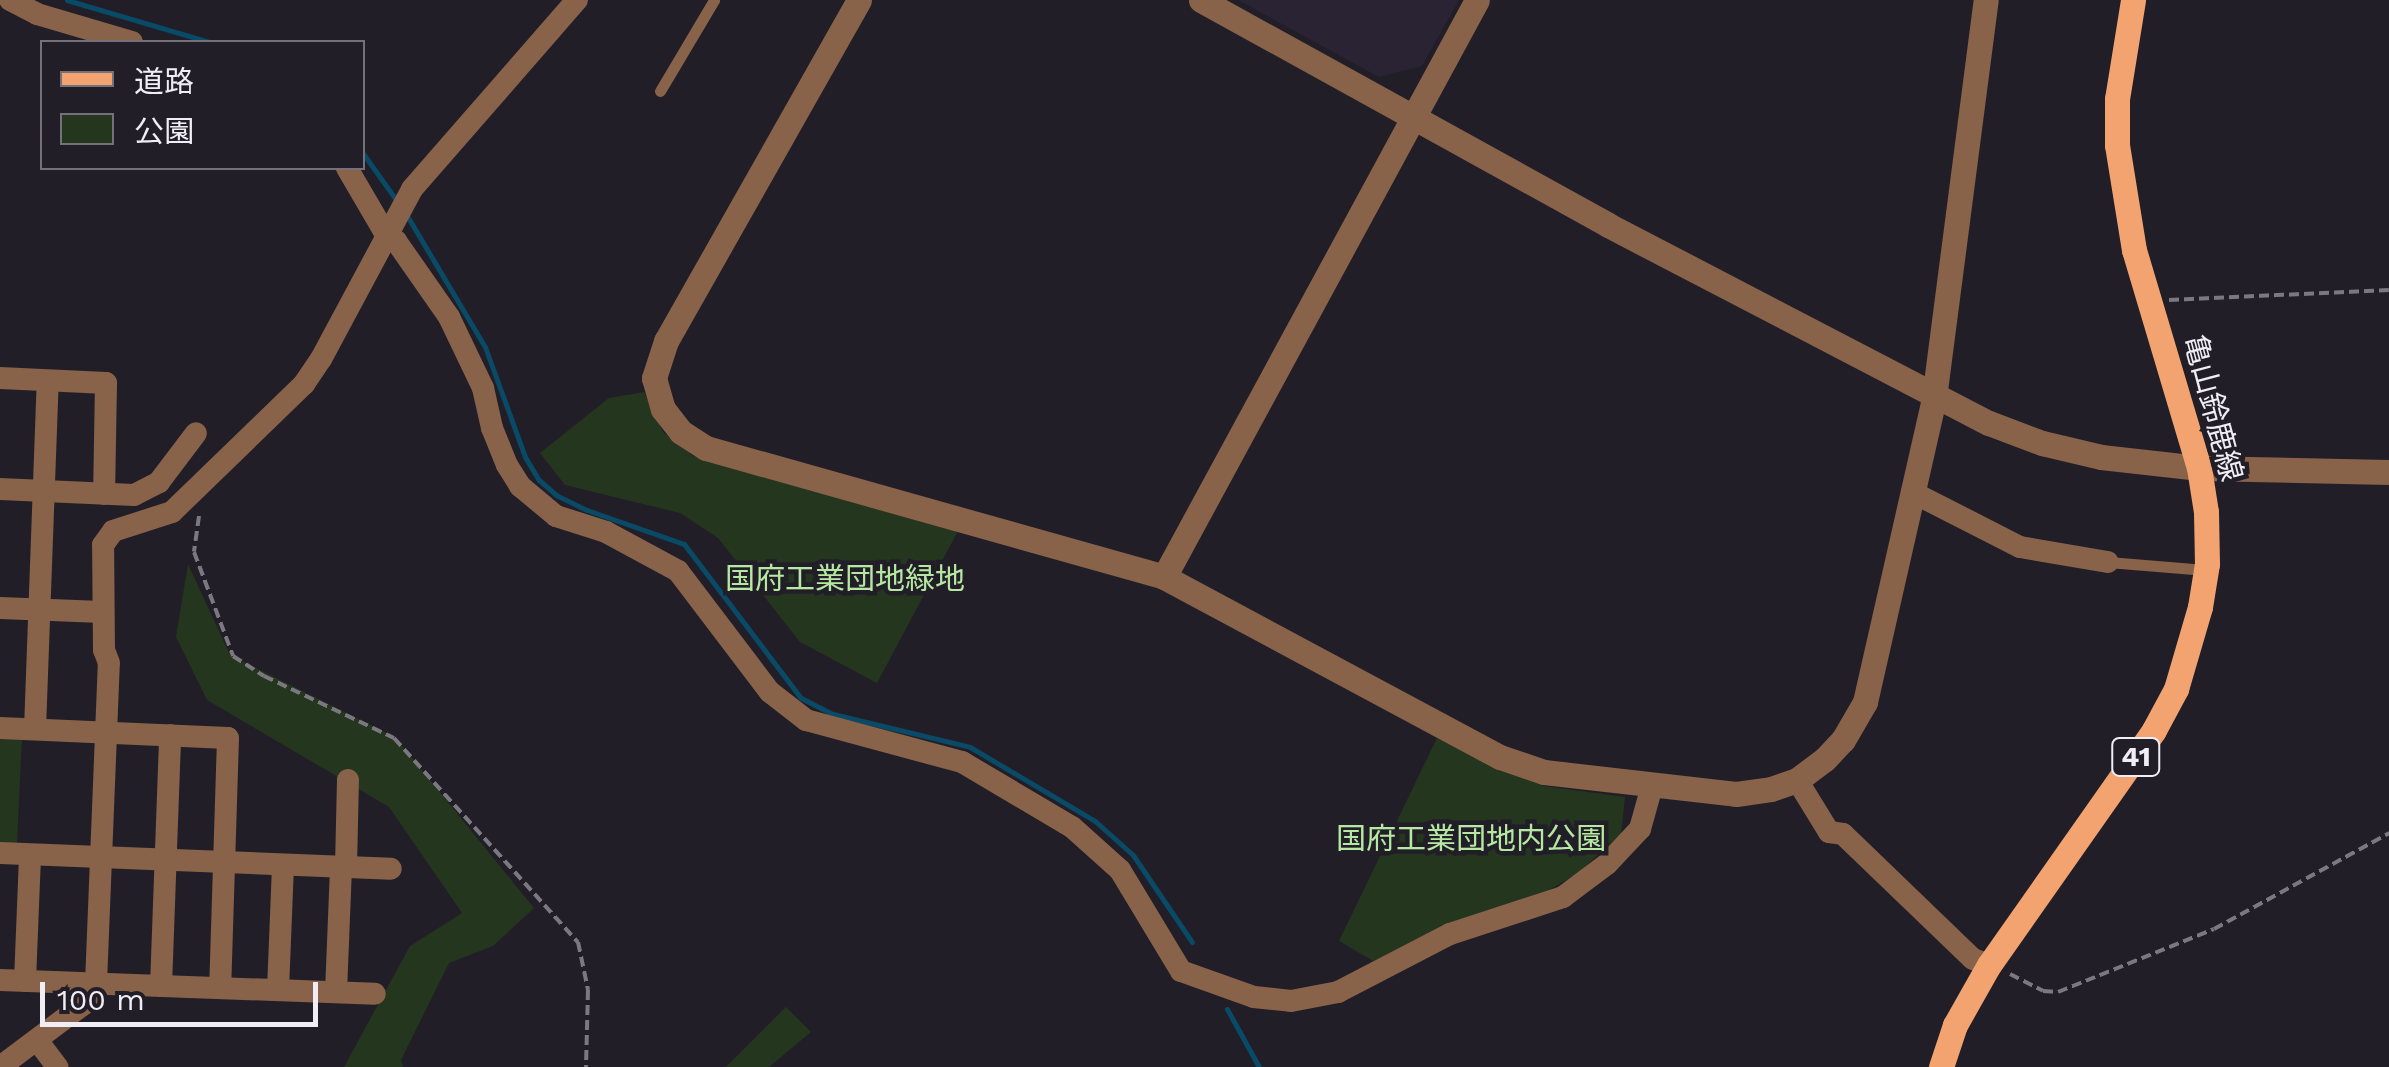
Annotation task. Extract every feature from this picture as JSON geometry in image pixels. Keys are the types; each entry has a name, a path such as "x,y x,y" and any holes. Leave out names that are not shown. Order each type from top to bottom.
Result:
{"main road":[{"name":"亀山鈴鹿線","path":"1940,1067 1956,1025 1989,966 2154,730 2176,688 2192,642 2206,570 2206,512 2199,468 2123,200 2116,145 2116,99 2133,0"}],"street":[{"path":"10,0 37,14 125,40"},
{"path":"0,1067 84,1004 96,984 109,663 104,650 100,556 112,531 172,512 304,384 322,359 388,227 412,190 576,0"},
{"path":"859,0 666,341 654,378 663,409 681,432 706,448 1164,577 1500,757 1544,772 1736,794 1801,787 1844,740 1865,702 1934,398 1986,0"},
{"path":"1202,0 1934,398 2042,443 2101,456 2199,468 2389,472"},
{"path":"1164,577 1477,0"},
{"path":"348,170 449,317 483,388 506,464 540,504 572,523 606,532 678,571 770,692 806,720 962,762 1072,827 1120,870 1182,972 1254,997 1291,1002 1338,992 1450,934 1563,897 1607,864 1640,829 1652,786"},
{"path":"0,378 106,383 104,494"},
{"path":"35,729 48,381"},
{"path":"0,490 134,495 149,490 175,464 196,432"},
{"path":"1912,492 2020,547 2108,562"},
{"path":"0,608 102,612"},
{"path":"0,728 228,738 220,988"},
{"path":"161,986 170,735"},
{"path":"336,992 348,780"},
{"path":"1801,787 1830,832 1843,834 1973,959 1989,966"},
{"path":"0,854 391,869"},
{"path":"25,981 30,855"},
{"path":"278,990 283,865"},
{"path":"0,980 375,994"},
{"path":"37,1040 58,1067"}],"lane":[{"path":"660,91 714,0"},
{"path":"2108,562 2206,570"}],"path":[{"path":"2150,301 2389,290"},
{"path":"204,508 195,524 194,552 233,656 264,676 394,738 578,942 588,990 586,1067"},
{"path":"1989,966 2042,991 2058,992 2214,930 2389,833"}],"shaded area":[{"path":"1238,0 1459,0 1422,66 1379,77"}],"green space":[{"name":"国府工業団地緑地","path":"644,392 663,432 693,456 958,531 877,683 800,642 718,538 680,513 565,485 540,453 609,398"},
{"path":"188,564 230,655 395,737 534,908 493,946 449,963 401,1060 403,1067 344,1067 410,946 462,913 389,807 207,700 176,637"},
{"path":"0,734 22,736 17,844 0,843"},
{"name":"国府工業団地内公園","path":"1437,738 1544,786 1625,797 1621,834 1578,873 1549,890 1373,961 1339,941"},
{"path":"786,1007 811,1032 769,1067 726,1067"}],"waterway":[{"path":"67,0 203,40"},
{"path":"365,156 397,201"},
{"path":"406,214 485,347 525,457 539,480 556,495 587,510 684,544 801,698 833,714 970,747 1095,821 1133,855 1192,942"},
{"path":"1227,1009 1259,1067"}]}
